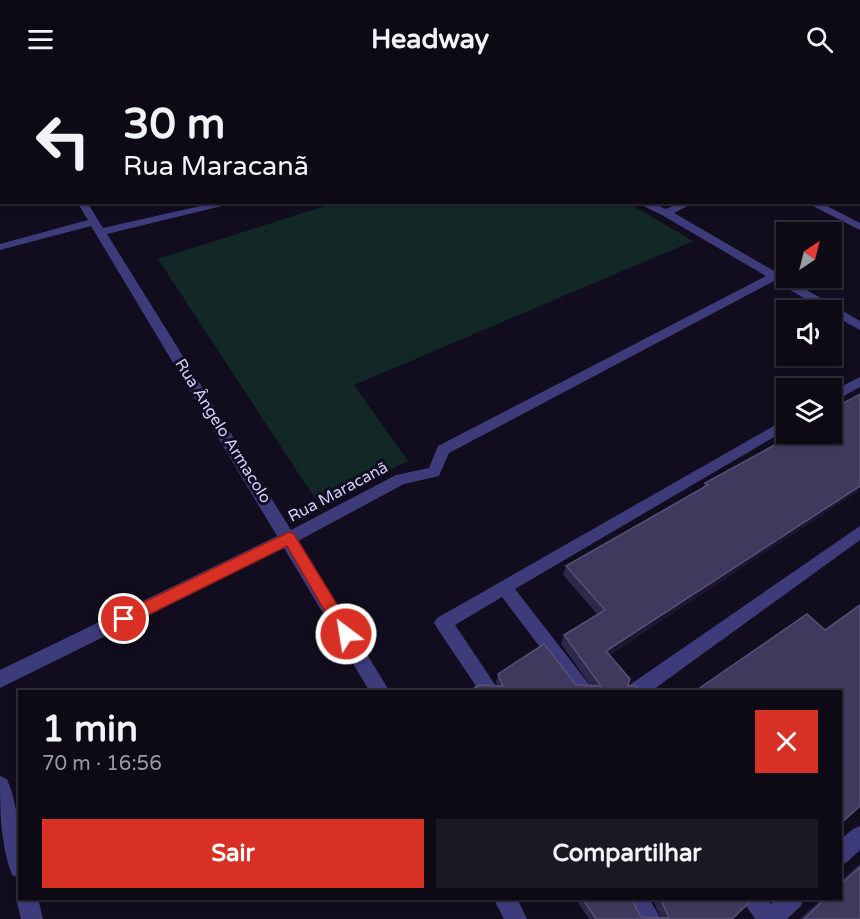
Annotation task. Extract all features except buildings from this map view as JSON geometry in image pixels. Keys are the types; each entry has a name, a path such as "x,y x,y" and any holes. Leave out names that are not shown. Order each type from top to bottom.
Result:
{"street":[{"name":"Rua Ângelo Armacolo","path":"83,204 380,690"},
{"path":"0,247 222,204"},
{"path":"645,204 666,213 860,326"},
{"path":"666,213 686,204"},
{"path":"814,204 860,227"},
{"name":"Rua Maracanã","path":"0,679 289,538 401,479 434,472 443,450 775,276"},
{"path":"842,392 860,381"},
{"path":"490,690 443,623 776,430"},
{"path":"637,690 860,532"},
{"path":"505,589 584,690"},
{"path":"0,786 18,859"},
{"path":"842,853 860,836"},
{"path":"27,900 32,919"},
{"path":"505,900 516,919"},
{"path":"637,900 650,919"},
{"path":"754,900 770,919 791,900"}],"green space":[{"path":"332,204 630,204 693,241 354,385 408,461 318,503 158,259"}],"route":[{"path":"124,619 289,538 346,634"}]}
